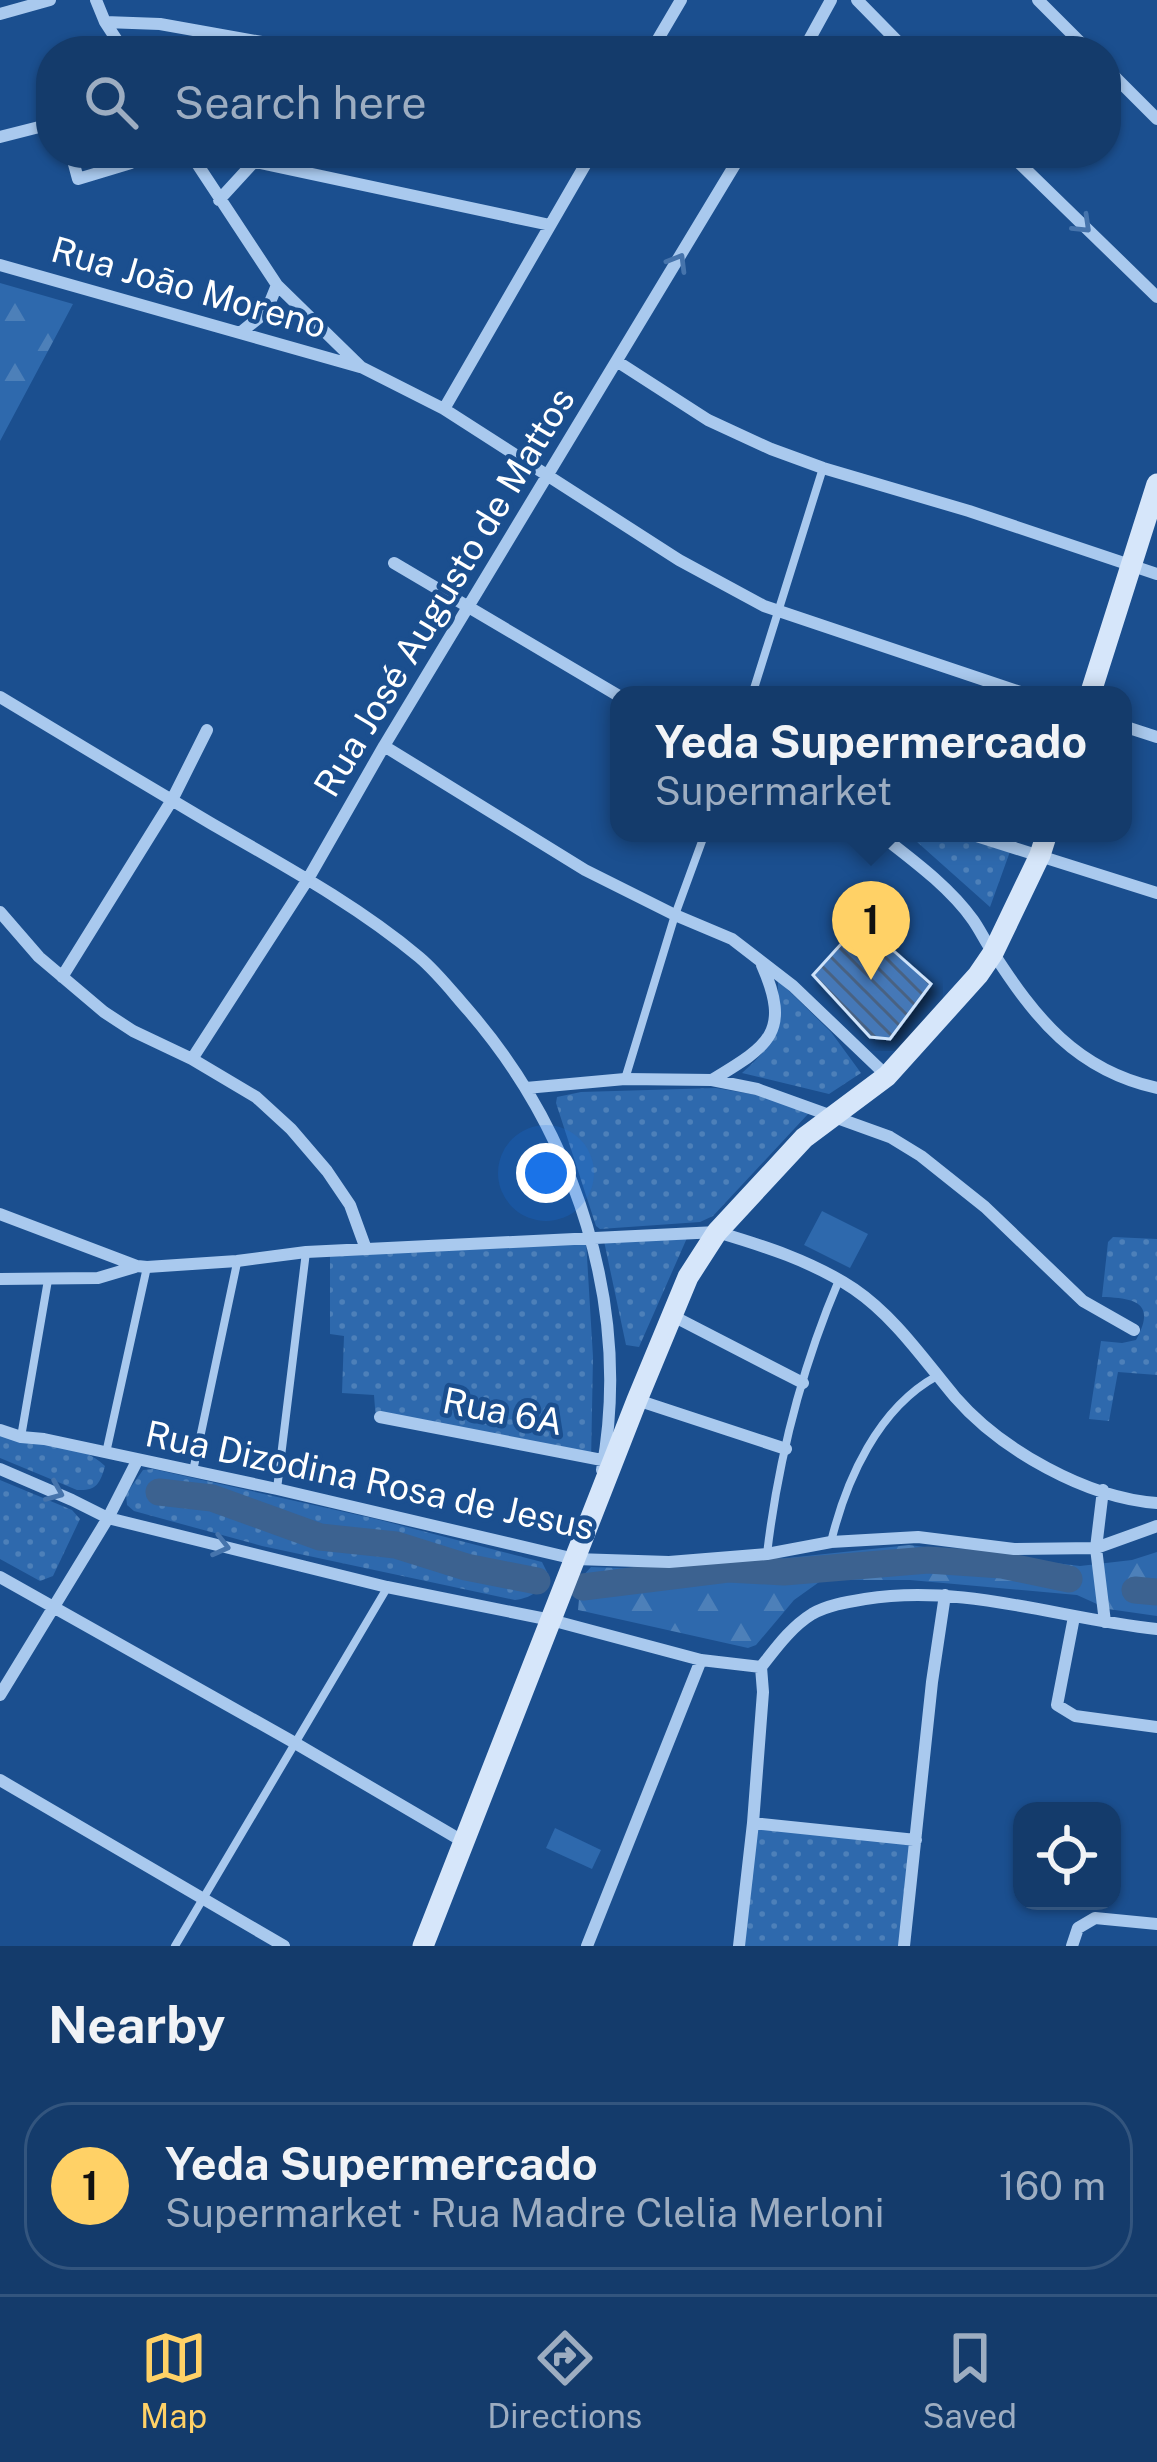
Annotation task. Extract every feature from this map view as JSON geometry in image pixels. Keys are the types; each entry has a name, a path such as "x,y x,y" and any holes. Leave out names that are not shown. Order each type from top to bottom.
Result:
{"street":[{"path":"0,14 50,0"},
{"path":"97,0 114,36"},
{"path":"660,36 682,0"},
{"path":"811,36 831,0"},
{"path":"857,0 892,36"},
{"path":"1039,0 1074,36"},
{"path":"105,22 160,24 228,36"},
{"path":"1121,83 1157,119"},
{"path":"0,137 36,128"},
{"path":"75,168 78,179 117,168"},
{"path":"199,168 277,285 361,367 444,409 680,560 780,611 1002,686"},
{"path":"219,200 249,168"},
{"path":"278,168 550,225"},
{"path":"444,409 583,168"},
{"name":"Rua José Augusto de Mattos","path":"193,1059 308,879 733,168"},
{"path":"1024,168 1157,297"},
{"name":"Rua João Moreno","path":"0,265 361,367"},
{"path":"240,333 266,312 277,285"},
{"path":"618,362 734,434 823,468 1157,574"},
{"path":"1093,686 1157,484"},
{"path":"394,562 610,691"},
{"path":"0,698 308,879 423,960 503,1052 551,1132 599,1268 610,1393 609,1462"},
{"path":"62,977 172,800 207,730"},
{"path":"384,746 585,869 732,939 793,986 887,1076"},
{"path":"890,842 972,917 1053,1034 1126,1082 1157,1088"},
{"path":"423,1946 596,1509 609,1462 688,1277 717,1232 803,1138 887,1076 978,975 1044,844 1157,893"},
{"path":"0,912 39,957 104,1012 256,1097 291,1129 350,1205 366,1249"},
{"path":"712,1080 754,1055 770,1037 777,1014 774,991 760,959"},
{"path":"526,1088 625,1079 712,1080 757,1089 890,1137 985,1207 1083,1301 1134,1330"},
{"path":"0,1214 142,1266"},
{"path":"0,1279 98,1279 142,1266 306,1252 717,1232 810,1264 838,1280 878,1309 983,1424 1042,1466 1082,1485 1157,1503"},
{"path":"671,1315 803,1383"},
{"path":"637,1400 786,1450"},
{"name":"Rua 6A","path":"380,1418 609,1462"},
{"name":"Rua Dizodina Rosa de Jesus","path":"0,1430 575,1559 669,1562 767,1554 831,1542 918,1537 1014,1549 1096,1548 1157,1526"},
{"path":"0,1695 108,1518 137,1461"},
{"path":"0,1469 108,1518 387,1587 551,1620 701,1660 761,1666"},
{"path":"1103,1490 1096,1548 1105,1622"},
{"path":"0,1577 464,1842"},
{"path":"739,1946 753,1823 761,1666 784,1638 817,1611 890,1595 945,1595 1157,1629"},
{"path":"904,1946 945,1595"},
{"path":"1075,1617 1058,1705 1076,1716 1157,1727"},
{"path":"587,1946 701,1660"},
{"path":"0,1780 284,1946"},
{"path":"753,1823 916,1840"},
{"path":"1072,1946 1078,1928 1095,1918 1157,1924"}],"lane":[{"path":"755,686 823,468"},
{"path":"625,1079 702,842"},
{"path":"277,1489 306,1252"},
{"path":"193,1472 237,1261"},
{"path":"106,1454 142,1266"},
{"path":"20,1437 48,1280"},
{"path":"767,1554 776,1482 838,1280"},
{"path":"831,1542 854,1473 878,1431 920,1385 938,1375"},
{"path":"175,1946 387,1587"}],"green space":[{"path":"0,283 73,304 0,441"},
{"path":"917,842 1012,846 990,907"},
{"path":"778,980 831,1032 861,1073 829,1094 742,1073 775,1032"},
{"path":"716,1088 797,1102 809,1106 808,1114 713,1216 700,1222 596,1226 557,1097 581,1092"},
{"path":"822,1211 868,1234 850,1268 804,1245"},
{"path":"1113,1237 1157,1239 1157,1375 1118,1372 1109,1421 1089,1419 1101,1341 1136,1340 1144,1317 1132,1301 1102,1297 1108,1242"},
{"path":"687,1238 639,1347 626,1345 604,1241"},
{"path":"586,1240 593,1357 591,1463 376,1421 374,1395 342,1393 344,1336 330,1334 330,1254"},
{"path":"0,1433 83,1452 105,1466 101,1477 93,1488 77,1490 0,1458"},
{"path":"143,1470 542,1562 547,1572 536,1592 515,1600 262,1546 134,1511 127,1505 126,1494"},
{"path":"0,1480 72,1510 80,1519 53,1576 40,1581 0,1559"},
{"path":"909,1545 1080,1566 1157,1552 1157,1616 1108,1609 1077,1595 910,1580 822,1580 794,1600 756,1645 748,1648 578,1610 581,1578 591,1567 676,1570"},
{"path":"754,1827 911,1845 900,1946 741,1946"},
{"path":"555,1828 601,1850 592,1869 546,1848"}],"building":[{"path":"861,922 931,984 890,1039 870,1037 813,975"}],"waterway":[{"path":"159,1492 212,1498 320,1537 396,1545 466,1567 537,1581"},
{"path":"583,1587 728,1569 784,1572 928,1560 1002,1565 1069,1579"},
{"path":"1135,1590 1157,1592"}],"place":[{"name":"Yeda Supermercado","path":"871,980"}]}
